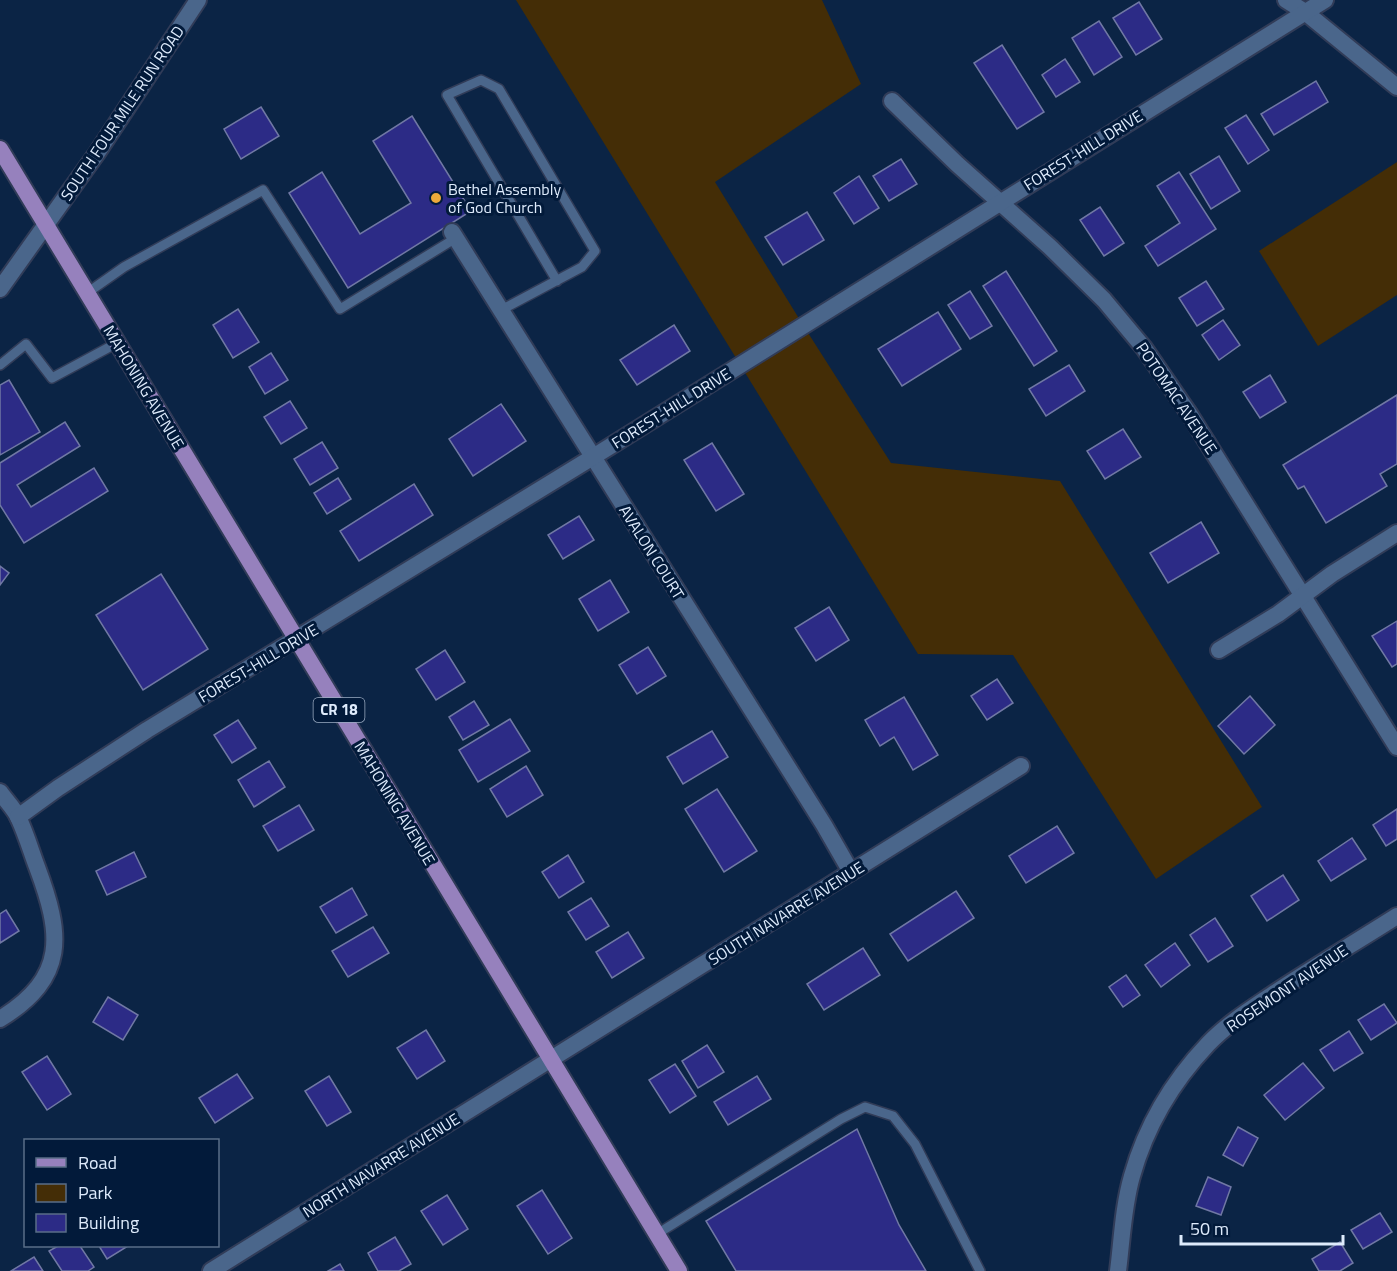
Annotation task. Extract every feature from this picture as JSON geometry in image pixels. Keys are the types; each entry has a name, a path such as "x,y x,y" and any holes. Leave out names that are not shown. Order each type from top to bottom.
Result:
{"main road":[{"name":"MAHONING AVENUE","path":"3,161 46,225 680,1271"}],"street":[{"name":"SOUTH FOUR MILE RUN ROAD","path":"0,289 97,153 198,0"},
{"path":"1286,0 1305,12 1397,87"},
{"name":"FOREST-HILL DRIVE","path":"18,817 147,730 593,457 1325,0"},
{"name":"POTOMAC AVENUE","path":"892,100 957,164 1050,247 1104,300 1144,348 1190,415 1397,747"},
{"name":"AVALON COURT","path":"454,235 824,825 851,872"},
{"path":"1220,650 1278,614 1332,574 1397,533"},
{"name":"SOUTH NAVARRE AVENUE","path":"551,1059 1021,766"},
{"path":"0,792 18,817 45,889 55,939 53,955 41,984 19,1006 0,1019"},
{"name":"ROSEMONT AVENUE","path":"1118,1271 1131,1178 1140,1151 1159,1109 1181,1076 1209,1042 1241,1015 1397,916"},
{"name":"NORTH NAVARRE AVENUE","path":"211,1271 551,1059"}],"lane":[{"path":"501,310 557,281 582,267 595,251 499,89 481,80 447,95 557,281"},
{"path":"87,293 124,267 263,189 340,309 454,235"},
{"path":"2,360 26,344 52,378 117,343"},
{"path":"657,1233 841,1119 865,1107 893,1116 915,1143 980,1271"}],"green space":[{"path":"516,0 822,0 861,84 715,182 891,463 1060,481 1262,807 1156,879 1013,655 918,654"},
{"path":"1397,162 1397,295 1318,346 1259,251"}],"building":[{"path":"1139,2 1162,39 1136,55 1113,18"},
{"path":"1099,21 1122,57 1094,75 1072,38"},
{"path":"1002,45 1044,112 1017,129 974,63"},
{"path":"1065,59 1080,82 1056,97 1042,75"},
{"path":"1316,81 1328,102 1274,135 1261,114"},
{"path":"261,107 279,136 241,159 224,129"},
{"path":"1246,115 1269,150 1248,164 1225,128"},
{"name":"Bethel Assembly of God Church","path":"412,116 471,211 348,288 289,193 322,172 360,234 411,203 373,141"},
{"path":"1219,156 1240,191 1211,209 1190,174"},
{"path":"901,159 917,184 889,201 873,176"},
{"path":"1179,172 1216,229 1158,266 1145,246 1180,223 1157,186"},
{"path":"859,176 879,208 854,224 834,193"},
{"path":"1100,207 1124,243 1104,256 1080,220"},
{"path":"807,212 824,240 783,265 765,237"},
{"path":"1006,271 1057,351 1034,366 983,286"},
{"path":"1206,281 1224,309 1197,326 1179,298"},
{"path":"970,291 992,326 970,339 948,305"},
{"path":"238,309 259,342 233,358 213,325"},
{"path":"938,312 961,349 902,386 878,349"},
{"path":"1223,320 1240,345 1219,360 1202,335"},
{"path":"674,325 690,351 637,385 620,360"},
{"path":"271,353 288,380 265,394 249,367"},
{"path":"1069,365 1085,391 1046,416 1029,389"},
{"path":"1270,375 1286,402 1260,418 1243,392"},
{"path":"9,380 40,432 0,455 0,385"},
{"path":"1397,395 1397,464 1380,474 1387,486 1326,523 1304,486 1298,489 1283,465"},
{"path":"290,401 307,428 281,444 264,417"},
{"path":"501,404 526,441 473,476 449,439"},
{"path":"65,422 80,446 17,485 31,507 94,468 108,491 24,543 0,505 0,463"},
{"path":"1123,429 1141,457 1105,479 1087,451"},
{"path":"322,442 338,468 310,485 294,459"},
{"path":"712,443 744,494 716,511 684,460"},
{"path":"338,478 351,499 327,514 314,493"},
{"path":"414,484 433,515 359,561 340,531"},
{"path":"579,516 594,540 563,559 548,535"},
{"path":"1201,522 1219,553 1168,583 1150,553"},
{"path":"0,566 9,573 0,585"},
{"path":"161,574 208,649 143,690 96,615"},
{"path":"610,580 629,612 598,631 579,599"},
{"path":"829,607 849,640 816,661 795,628"},
{"path":"1397,621 1397,664 1392,667 1372,636"},
{"path":"648,647 666,676 637,694 619,665"},
{"path":"445,650 465,682 436,700 416,669"},
{"path":"997,679 1013,703 987,720 971,696"},
{"path":"1250,696 1275,725 1244,754 1218,726"},
{"path":"904,697 938,755 913,770 894,737 880,746 865,720"},
{"path":"474,701 489,725 463,740 449,717"},
{"path":"510,719 530,751 478,782 459,750"},
{"path":"238,720 256,748 232,763 214,735"},
{"path":"712,731 728,757 683,784 667,757"},
{"path":"269,761 285,787 254,807 238,780"},
{"path":"526,766 543,795 507,817 490,789"},
{"path":"717,789 757,851 724,872 685,809"},
{"path":"299,805 314,830 278,851 263,826"},
{"path":"1397,809 1397,839 1386,846 1373,825"},
{"path":"1057,826 1074,853 1026,883 1009,856"},
{"path":"1352,838 1366,859 1331,881 1318,861"},
{"path":"134,852 146,877 107,895 96,871"},
{"path":"568,855 584,882 559,898 542,872"},
{"path":"1283,875 1299,900 1267,921 1251,896"},
{"path":"352,888 367,915 336,933 320,907"},
{"path":"956,891 974,918 908,961 890,934"},
{"path":"591,898 609,926 586,940 568,912"},
{"path":"6,910 19,931 0,943 0,914"},
{"path":"1215,918 1233,946 1208,962 1190,935"},
{"path":"373,927 389,953 348,977 332,951"},
{"path":"628,932 644,958 612,978 596,952"},
{"path":"1175,943 1190,965 1161,987 1145,965"},
{"path":"863,948 880,975 824,1010 807,984"},
{"path":"1126,975 1140,995 1123,1007 1109,987"},
{"path":"108,997 138,1015 123,1040 93,1022"},
{"path":"1384,1004 1397,1023 1371,1040 1358,1020"},
{"path":"426,1030 445,1061 417,1079 397,1048"},
{"path":"1349,1031 1363,1053 1334,1071 1320,1050"},
{"path":"707,1045 724,1072 698,1088 682,1061"},
{"path":"47,1056 71,1094 47,1110 22,1072"},
{"path":"1303,1063 1324,1088 1285,1120 1264,1095"},
{"path":"675,1064 696,1096 670,1113 649,1080"},
{"path":"237,1074 253,1098 215,1123 199,1098"},
{"path":"329,1076 351,1112 327,1126 305,1091"},
{"path":"757,1076 771,1099 728,1125 714,1102"},
{"path":"1238,1127 1258,1138 1243,1166 1223,1155"},
{"path":"857,1129 899,1225 926,1271 736,1271 706,1221"},
{"path":"1208,1177 1231,1187 1221,1215 1196,1206"},
{"path":"542,1190 572,1238 548,1254 517,1206"},
{"path":"447,1195 468,1229 443,1245 421,1211"},
{"path":"1380,1213 1392,1232 1363,1249 1351,1230"},
{"path":"395,1237 411,1264 399,1271 378,1271 368,1253"},
{"path":"1340,1242 1353,1263 1340,1271 1319,1271 1312,1259"},
{"path":"56,1247 81,1247 94,1267 88,1271 62,1271 49,1251"},
{"path":"100,1247 126,1247 107,1259"},
{"path":"34,1257 43,1271 11,1271"},
{"path":"340,1264 344,1271 328,1271"}],"place":[{"name":"Bethel Assembly of God Church","path":"436,198"}]}
